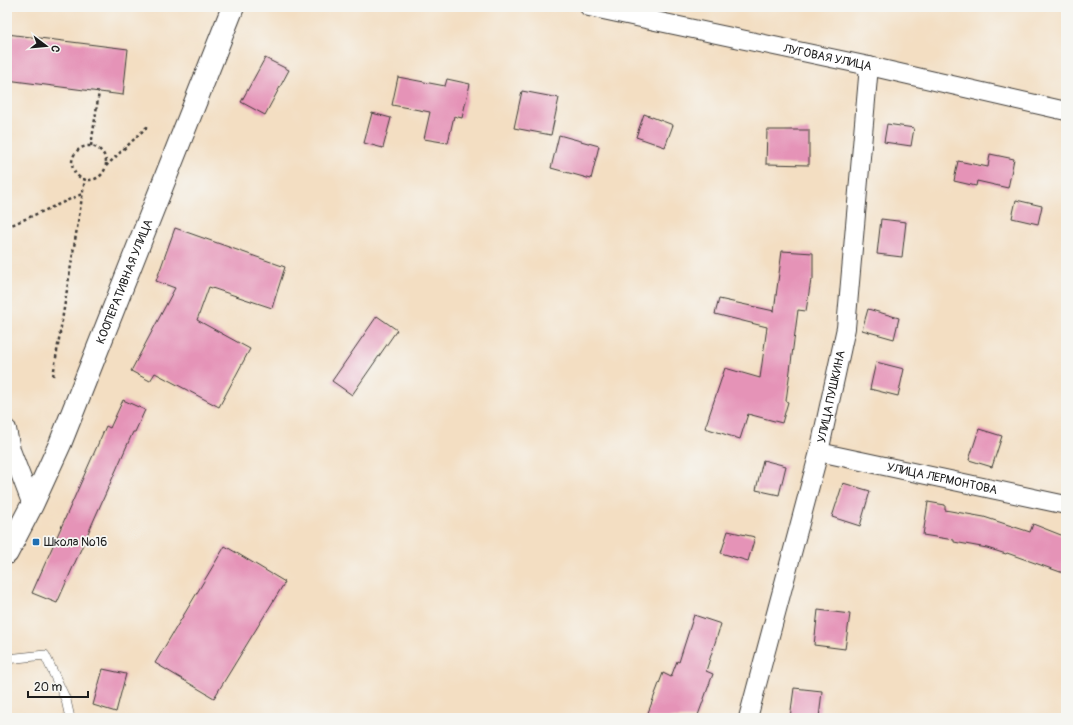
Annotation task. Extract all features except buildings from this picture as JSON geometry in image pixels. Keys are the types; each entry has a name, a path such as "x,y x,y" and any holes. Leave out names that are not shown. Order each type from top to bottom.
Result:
{"main road":[{"name":"КООПЕРАТИВНАЯ УЛИЦА","path":"7,553 32,505 63,437 233,7"}],"street":[{"name":"ЛУГОВАЯ УЛИЦА","path":"589,7 869,66 1066,111"},
{"name":"УЛИЦА ПУШКИНА","path":"748,718 819,452 846,328 869,66"},
{"path":"7,429 11,450 32,505"},
{"name":"УЛИЦА ЛЕРМОНТОВА","path":"819,452 1066,505"}],"lane":[{"path":"7,659 45,655 66,700 70,718"}],"path":[{"path":"91,146 99,92"},
{"path":"106,167 104,156 96,148 91,146 80,149 73,158 72,163 76,173 85,179 96,179 104,172 106,167 148,126"},
{"path":"53,376 85,179"},
{"path":"7,227 82,193"}],"place":[{"name":"Школа №16","path":"36,542"}]}
